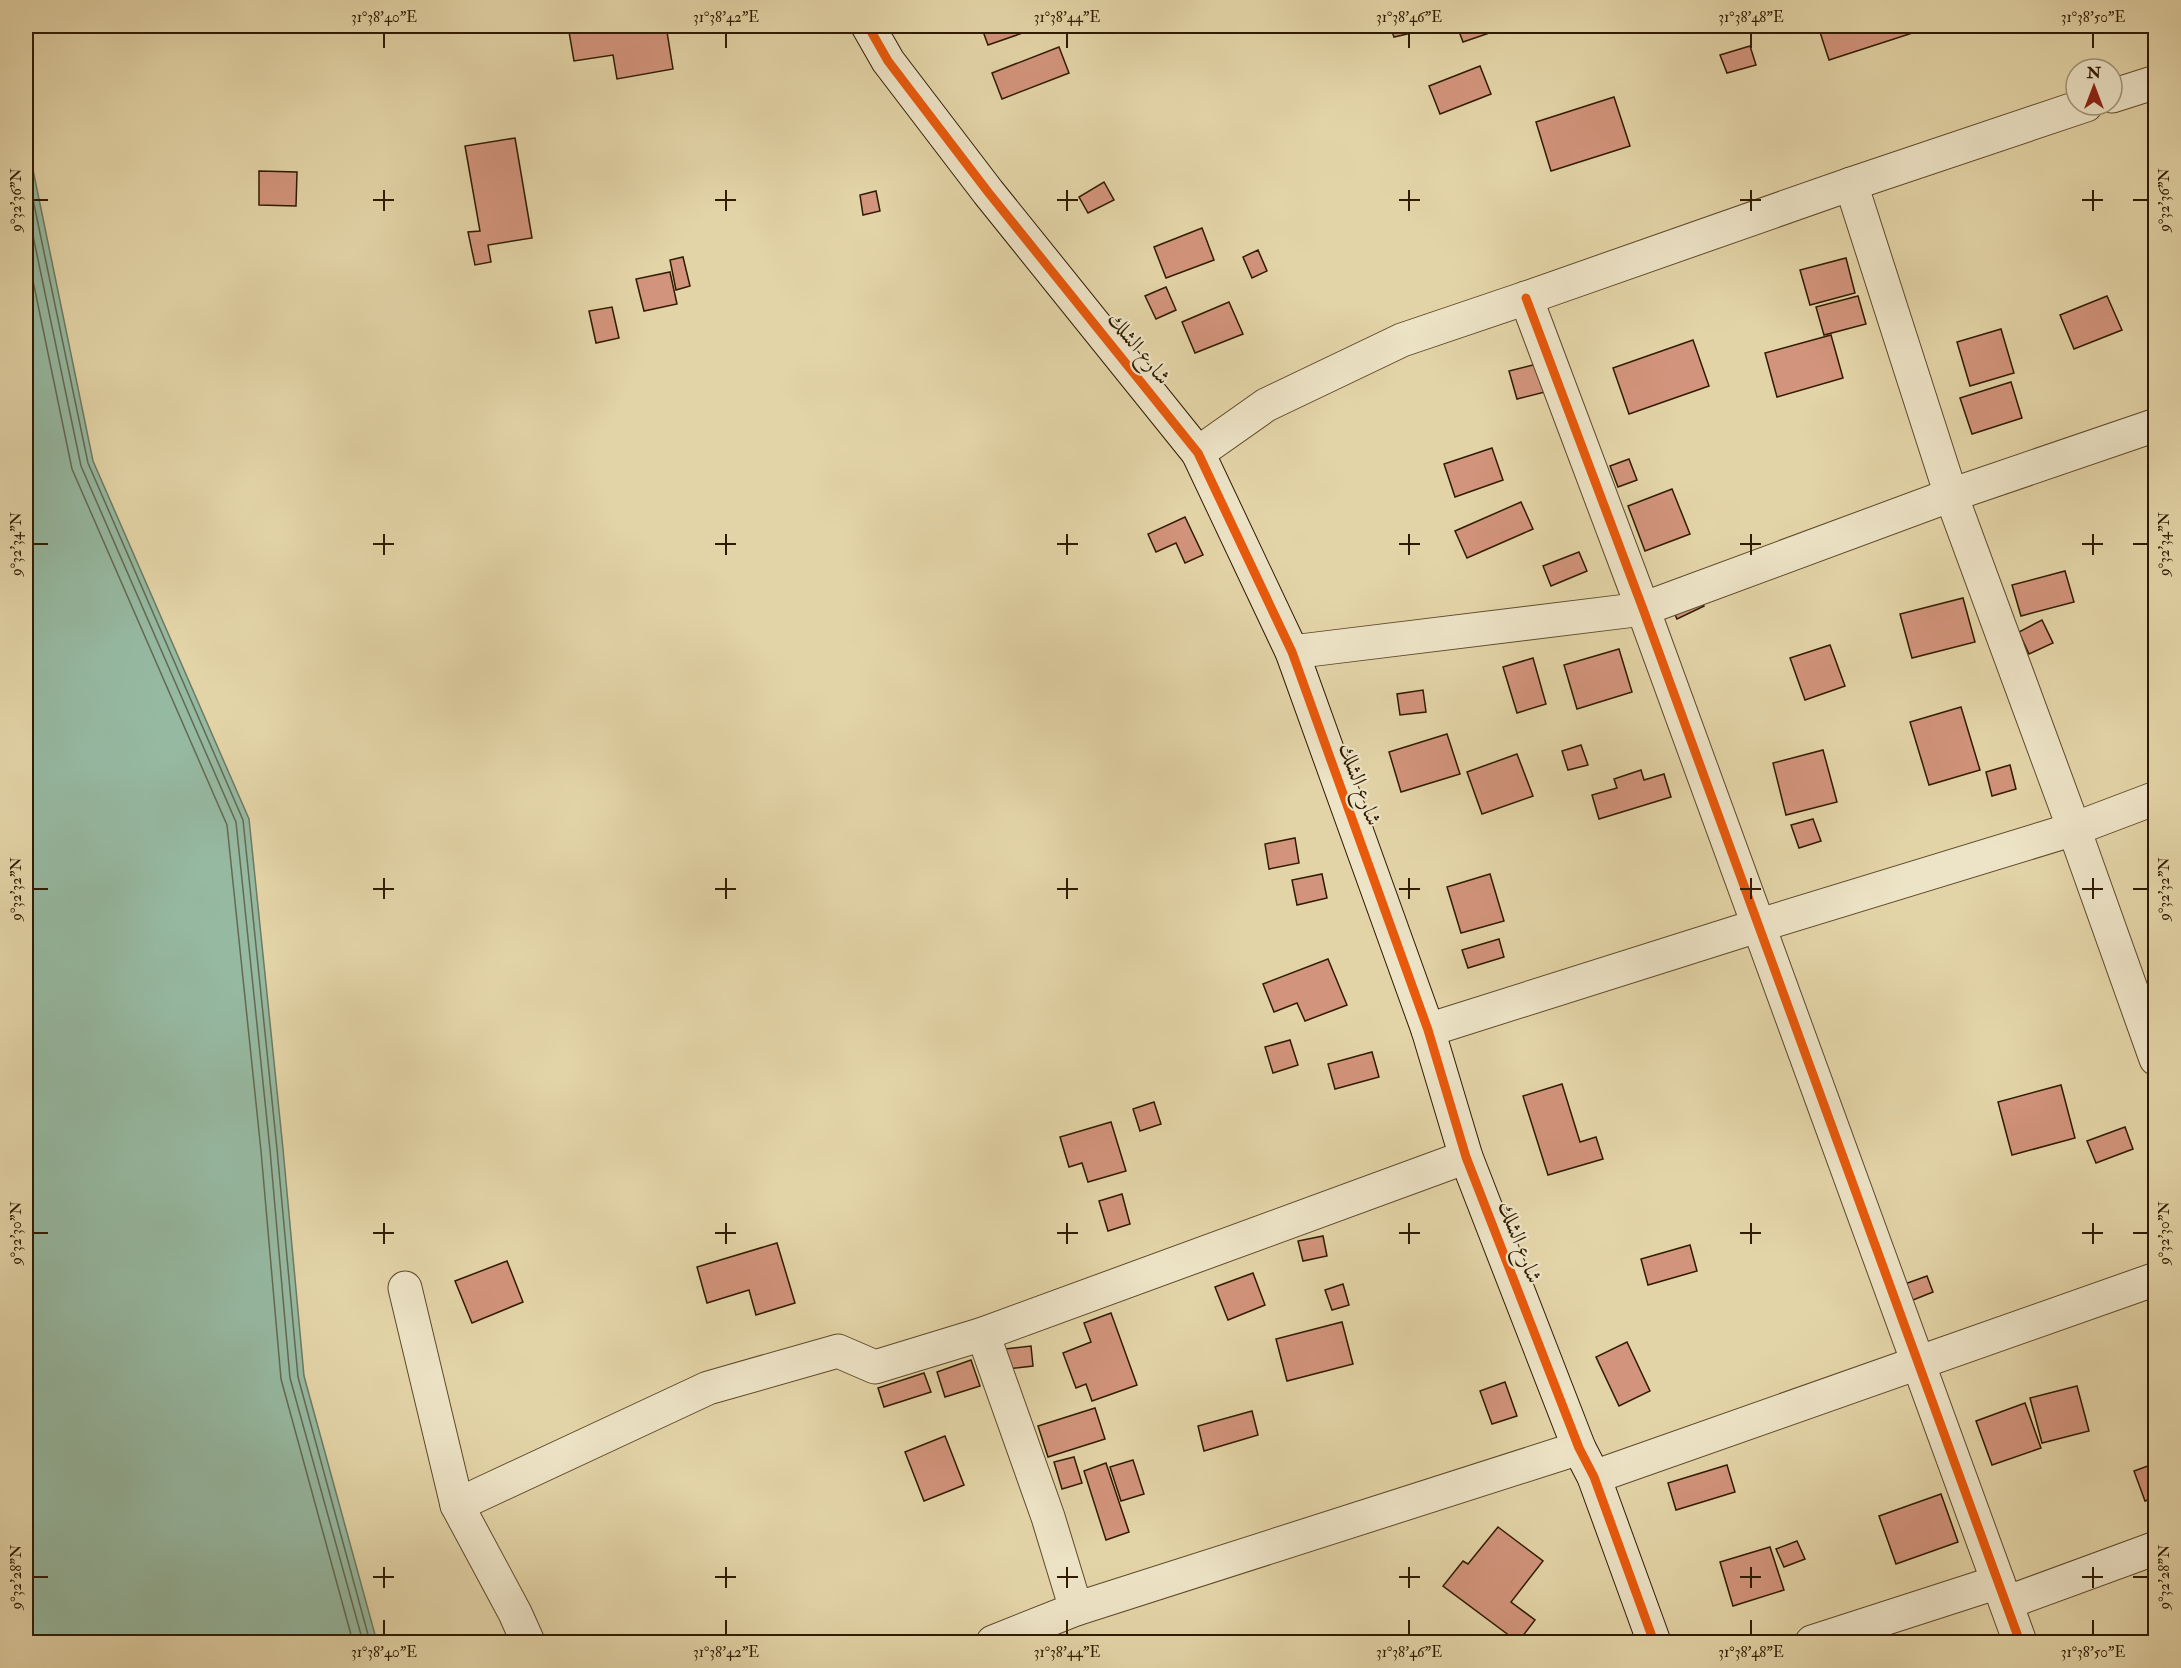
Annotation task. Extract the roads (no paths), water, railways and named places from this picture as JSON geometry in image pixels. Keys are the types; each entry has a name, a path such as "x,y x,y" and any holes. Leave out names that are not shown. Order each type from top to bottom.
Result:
{"street":[{"name":"شارع الشلك","path":"868,26 888,61 974,174 1197,453 1292,652 1428,1030 1466,1157 1579,1448 1594,1477 1654,1642"},
{"path":"2124,92 2156,82"},
{"path":"1197,453 1266,405 1402,340 1851,183 2064,112"},
{"path":"1851,183 1951,495 2156,1059"},
{"path":"1526,298 1643,609 2020,1642"},
{"path":"1292,652 1643,609 1951,495 2156,425"},
{"path":"1428,1030 2074,829 2156,798"},
{"path":"457,1505 708,1388 838,1351 874,1367 983,1334 1466,1157"},
{"path":"1594,1477 2156,1279"},
{"path":"405,1288 457,1505 528,1642"},
{"path":"983,1334 1048,1517 1076,1609"},
{"path":"993,1642 1076,1609 1579,1448"},
{"path":"1812,1642 2002,1593 2156,1548"}],"water":[{"path":"26,136 93,461 249,819 304,1376 377,1642 26,1642"}]}
